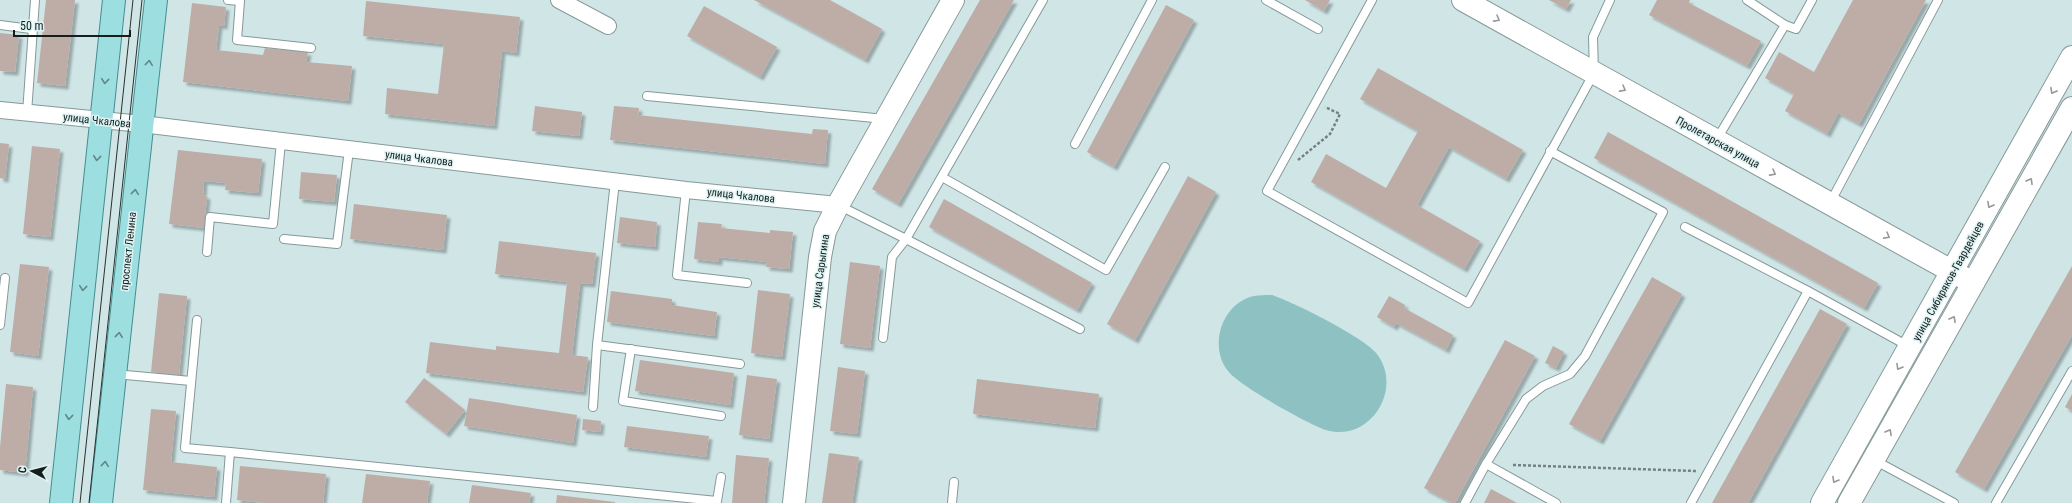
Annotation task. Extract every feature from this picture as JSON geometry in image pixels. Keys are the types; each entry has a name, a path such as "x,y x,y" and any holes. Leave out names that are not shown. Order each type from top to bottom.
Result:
{"main road":[{"path":"61,503 114,0"},
{"name":"проспект Ленина","path":"100,503 156,0"}],"street":[{"path":"559,0 608,26"},
{"name":"улица Сарыгина","path":"794,503 820,257 825,231 838,205 953,0"},
{"name":"Пролетарская улица","path":"1463,0 1973,283"},
{"name":"улица Сибиряков-Гвардейцев","path":"1822,503 1911,347 2072,57"},
{"name":"улица Сибиряков-Гвардейцев","path":"1850,503 2072,108"},
{"name":"улица Чкалова","path":"0,110 142,124 686,190 838,205"}],"lane":[{"path":"27,113 31,29 35,0"},
{"path":"228,0 240,1 237,40 311,48"},
{"path":"883,338 892,257 906,239 1043,0"},
{"path":"1075,144 1152,0"},
{"path":"1266,0 1318,29"},
{"path":"1372,0 1267,191 1468,303 1594,73 1593,37 1610,0"},
{"path":"1747,0 1785,25 1796,29 1812,0"},
{"path":"1830,204 1938,0"},
{"path":"0,25 31,29"},
{"path":"1716,141 1785,25"},
{"path":"647,96 886,119"},
{"path":"207,252 210,218 273,224 282,142"},
{"path":"284,239 337,244 349,150"},
{"path":"1465,503 1486,464 1526,399 1543,386 1570,374 1585,356 1663,212 1550,151"},
{"path":"942,177 1106,270 1165,167"},
{"path":"593,407 597,345 615,181"},
{"path":"686,190 677,275 747,283"},
{"path":"838,205 1080,329"},
{"path":"1685,227 1911,347"},
{"path":"0,325 5,278"},
{"path":"1691,503 1808,291"},
{"path":"198,320 185,448 661,500 717,501 721,476"},
{"path":"597,345 740,364"},
{"path":"631,349 623,401 721,416"},
{"path":"1996,503 2072,372"},
{"path":"114,374 191,381"},
{"path":"226,503 230,452"},
{"path":"1874,460 1954,503"},
{"path":"1486,464 1556,503"},
{"path":"952,503 954,482"}],"path":[{"path":"1294,164 1330,134 1340,114 1316,102"},
{"path":"1486,464 1708,472"}],"shaded area":[{"path":"1272,295 1311,312 1344,330 1370,347 1377,354 1384,368 1386,383 1384,397 1378,410 1368,421 1356,429 1342,432 1326,430 1274,404 1245,385 1228,371 1222,361 1219,350 1219,338 1226,316 1243,300 1254,296"}],"building":[{"path":"46,0 75,0 65,86 37,83"},
{"path":"754,0 830,0 882,29 865,60"},
{"path":"980,0 1014,0 898,204 872,189"},
{"path":"1305,0 1330,0 1324,11"},
{"path":"1549,0 1571,0 1566,9"},
{"path":"1657,0 1690,0 1689,3 1761,41 1747,66 1649,15"},
{"path":"1853,0 1926,0 1859,124 1838,113 1827,134 1785,111 1794,94 1765,78 1779,52 1814,72"},
{"path":"366,1 520,17 516,53 502,51 494,126 385,114 387,88 438,94 444,44 363,36"},
{"path":"192,3 226,7 224,26 219,25 216,50 263,55 265,48 308,52 306,62 352,66 348,101 183,82"},
{"path":"1166,5 1194,20 1114,167 1087,152"},
{"path":"704,6 777,47 760,77 687,36"},
{"path":"0,33 19,35 15,72 0,71"},
{"path":"1378,68 1523,150 1506,179 1449,147 1417,205 1480,241 1464,269 1311,182 1326,154 1386,188 1418,131 1360,99"},
{"path":"535,106 582,112 579,136 532,131"},
{"path":"614,106 639,108 638,115 812,134 813,129 828,130 825,164 610,140"},
{"path":"1608,132 1878,283 1864,308 1594,158"},
{"path":"0,143 9,144 5,179 0,178"},
{"path":"32,146 60,149 50,237 23,234"},
{"path":"178,150 262,159 258,193 225,190 226,183 204,181 203,195 207,196 204,228 169,224"},
{"path":"301,172 337,175 334,202 299,199"},
{"path":"1188,176 1216,192 1135,340 1107,324"},
{"path":"944,199 1092,283 1077,310 929,227"},
{"path":"354,204 447,215 443,250 350,239"},
{"path":"620,217 657,222 655,247 617,243"},
{"path":"698,222 722,224 721,228 770,233 770,230 793,232 789,269 766,267 767,262 719,257 719,262 694,259"},
{"path":"499,241 596,253 592,284 580,283 572,355 588,357 583,392 426,373 430,342 496,350 496,346 559,353 567,282 495,274"},
{"path":"850,262 880,266 870,348 840,344"},
{"path":"20,264 49,267 38,356 10,352"},
{"path":"2072,266 2072,335 1984,489 1955,472"},
{"path":"1652,277 1682,294 1600,441 1569,424"},
{"path":"758,290 790,294 782,357 751,353"},
{"path":"611,291 672,299 672,305 717,312 714,336 607,322"},
{"path":"159,293 187,296 179,375 151,372"},
{"path":"1389,296 1405,305 1404,308 1453,335 1446,350 1396,323 1394,327 1377,317"},
{"path":"1820,309 1847,324 1748,503 1712,503"},
{"path":"1505,340 1535,356 1455,503 1452,503 1424,488"},
{"path":"1553,346 1564,352 1556,368 1545,363"},
{"path":"640,360 734,373 730,405 635,391"},
{"path":"838,367 865,371 857,434 830,431"},
{"path":"747,375 777,379 769,439 739,435"},
{"path":"424,378 465,410 446,434 405,402"},
{"path":"977,379 1099,394 1095,428 973,414"},
{"path":"6,384 33,387 25,473 0,470 0,447"},
{"path":"2072,394 2072,411 2065,407"},
{"path":"469,398 577,415 573,443 464,426"},
{"path":"151,409 176,411 171,462 217,467 214,497 143,490"},
{"path":"583,419 601,421 600,432 582,430"},
{"path":"627,426 709,436 706,457 624,447"},
{"path":"829,453 859,457 852,503 822,503"},
{"path":"736,455 769,458 764,503 732,503"},
{"path":"240,466 326,474 323,503 264,503 237,500"},
{"path":"366,474 430,481 427,503 362,503"},
{"path":"472,485 531,493 529,503 469,503"},
{"path":"1491,489 1517,503 1484,503"},
{"path":"557,495 615,502 615,503 556,503"}],"tram line":[{"path":"80,503 133,0"},
{"path":"89,503 142,0"}]}
